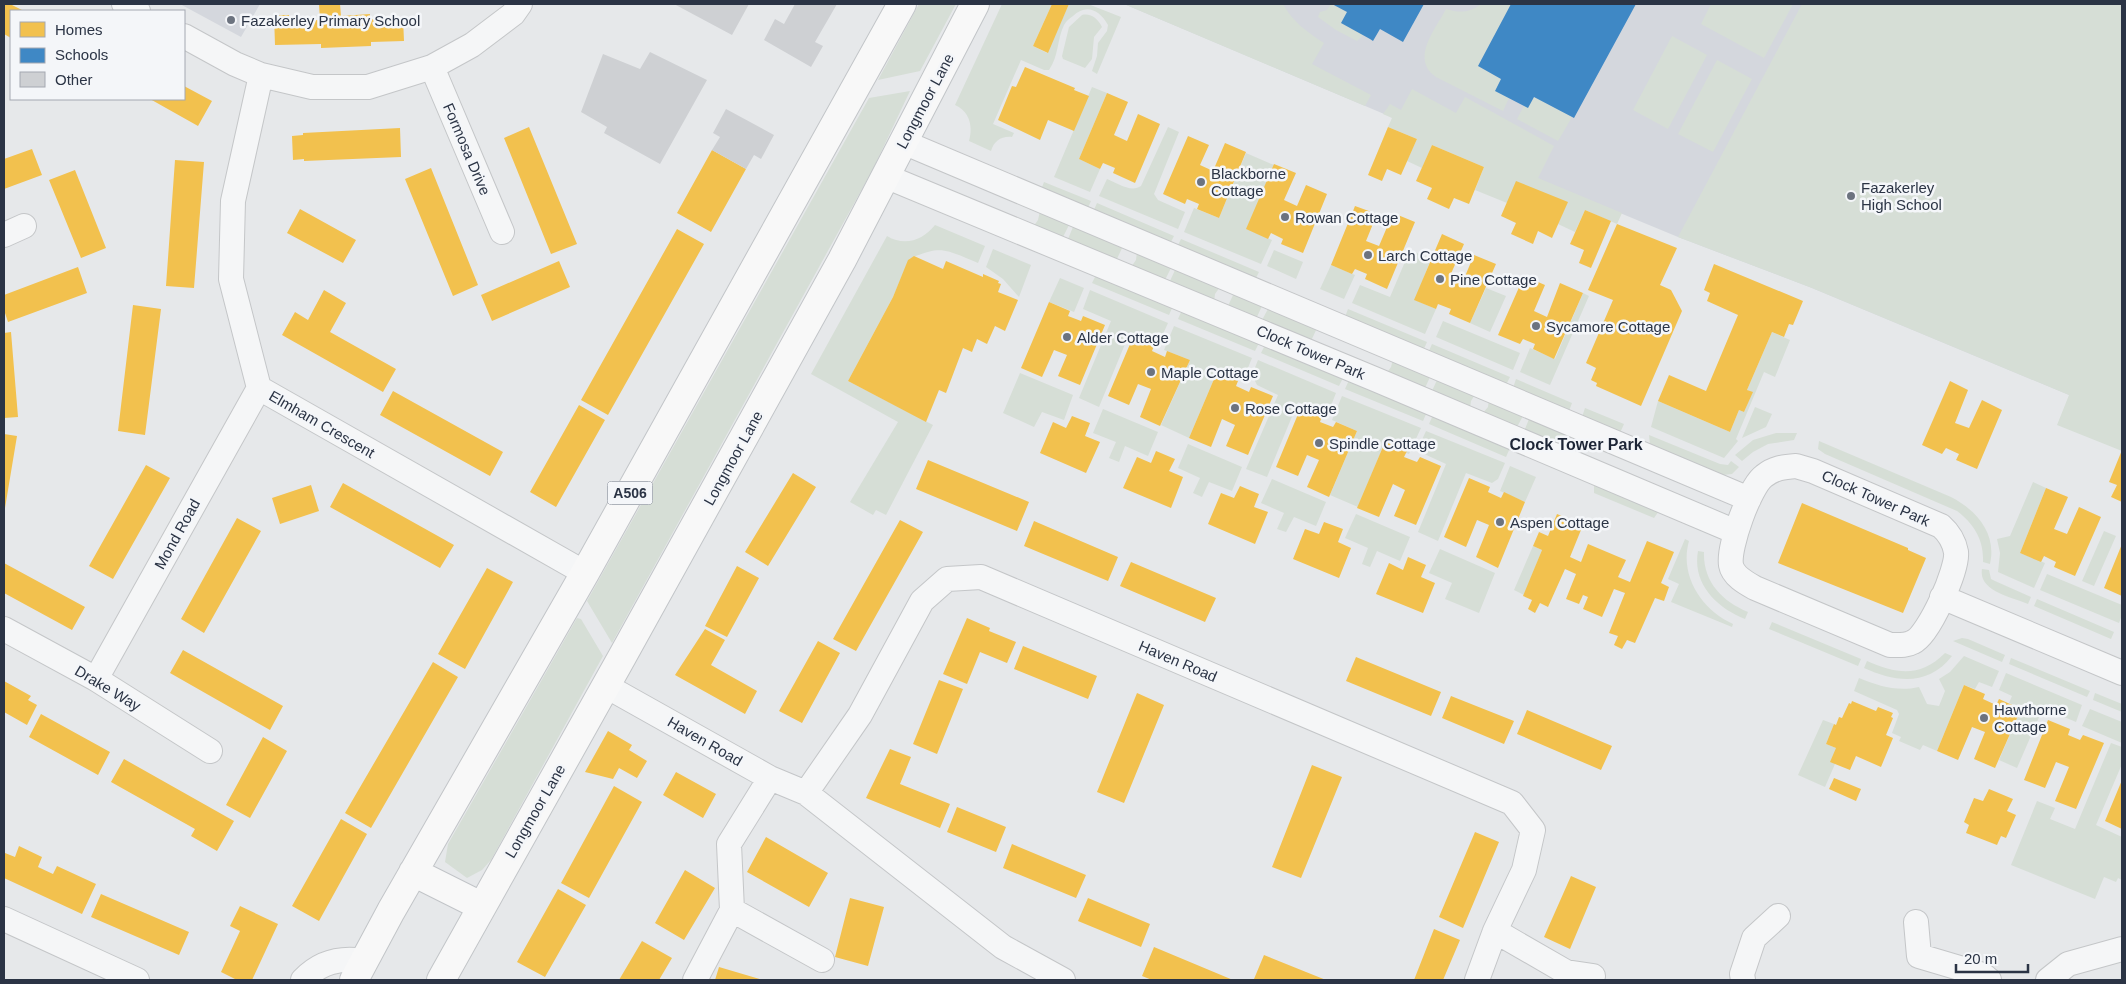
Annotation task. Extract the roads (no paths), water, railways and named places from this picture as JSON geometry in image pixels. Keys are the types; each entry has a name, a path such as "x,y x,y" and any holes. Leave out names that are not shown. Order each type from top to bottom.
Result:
{"main road":[{"name":"A506","path":"359,971 413,872 585,573 902,4"},
{"name":"Longmoor Lane","path":"441,980 823,294 975,4"},
{"path":"413,872 481,906"}],"street":[{"path":"124,4 136,10"},
{"path":"185,37 235,64 260,75 312,86 368,87 432,67 472,45 513,14 520,4"},
{"name":"Formosa Drive","path":"432,67 502,232"},
{"name":"Elmham Crescent","path":"260,75 232,200 231,279 259,388 585,573"},
{"path":"903,142 1749,499"},
{"name":"Clock Tower Park","path":"885,176 1120,272 1736,532"},
{"path":"1022,232 1033,217 1036,199"},
{"path":"1120,272 1135,240"},
{"path":"1217,313 1231,280"},
{"path":"1313,353 1317,336 1327,321"},
{"path":"1377,380 1388,365 1389,347"},
{"name":"Mond Road","path":"96,679 259,388"},
{"path":"1472,420 1486,388"},
{"path":"1572,462 1575,444 1585,430"},
{"name":"Clock Tower Park","path":"1796,466 1814,471 1941,526 1949,533 1956,554 1954,567 1930,625 1923,635 1913,642 1902,646 1890,644 1755,588 1740,579 1731,566 1736,532 1749,499 1762,477 1778,467 1796,466"},
{"name":"Haven Road","path":"806,793 860,715 922,601 947,579 981,577 1512,803 1533,830 1524,870 1495,931 1477,980"},
{"path":"1942,597 2122,673"},
{"name":"Drake Way","path":"4,629 96,679 210,751"},
{"name":"Haven Road","path":"606,686 770,778 806,793 1003,947 1063,980"},
{"path":"695,980 732,910 729,844 770,778"},
{"path":"732,910 822,960"},
{"path":"1743,980 1742,974 1754,938 1778,916"},
{"path":"4,919 137,980"},
{"path":"1916,922 1919,956 1983,975 1989,980"},
{"path":"1495,931 1566,972 1594,976"},
{"path":"2048,980 2068,964 2122,949"},
{"path":"303,980 315,970 348,958 359,971"}],"place":[{"name":"Fazakerley Primary School","path":"231,20"},
{"name":"Blackborne Cottage","path":"1201,182"},
{"name":"Fazakerley High School","path":"1851,196"},
{"name":"Rowan Cottage","path":"1285,217"},
{"name":"Larch Cottage","path":"1368,255"},
{"name":"Pine Cottage","path":"1440,279"},
{"name":"Sycamore Cottage","path":"1536,326"},
{"name":"Alder Cottage","path":"1067,337"},
{"name":"Maple Cottage","path":"1151,372"},
{"name":"Rose Cottage","path":"1235,408"},
{"name":"Spindle Cottage","path":"1319,443"},
{"name":"Aspen Cottage","path":"1500,522"},
{"name":"Hawthorne Cottage","path":"1984,718"}],"district":[{"name":"Clock Tower Park","path":"1576,444"}]}
